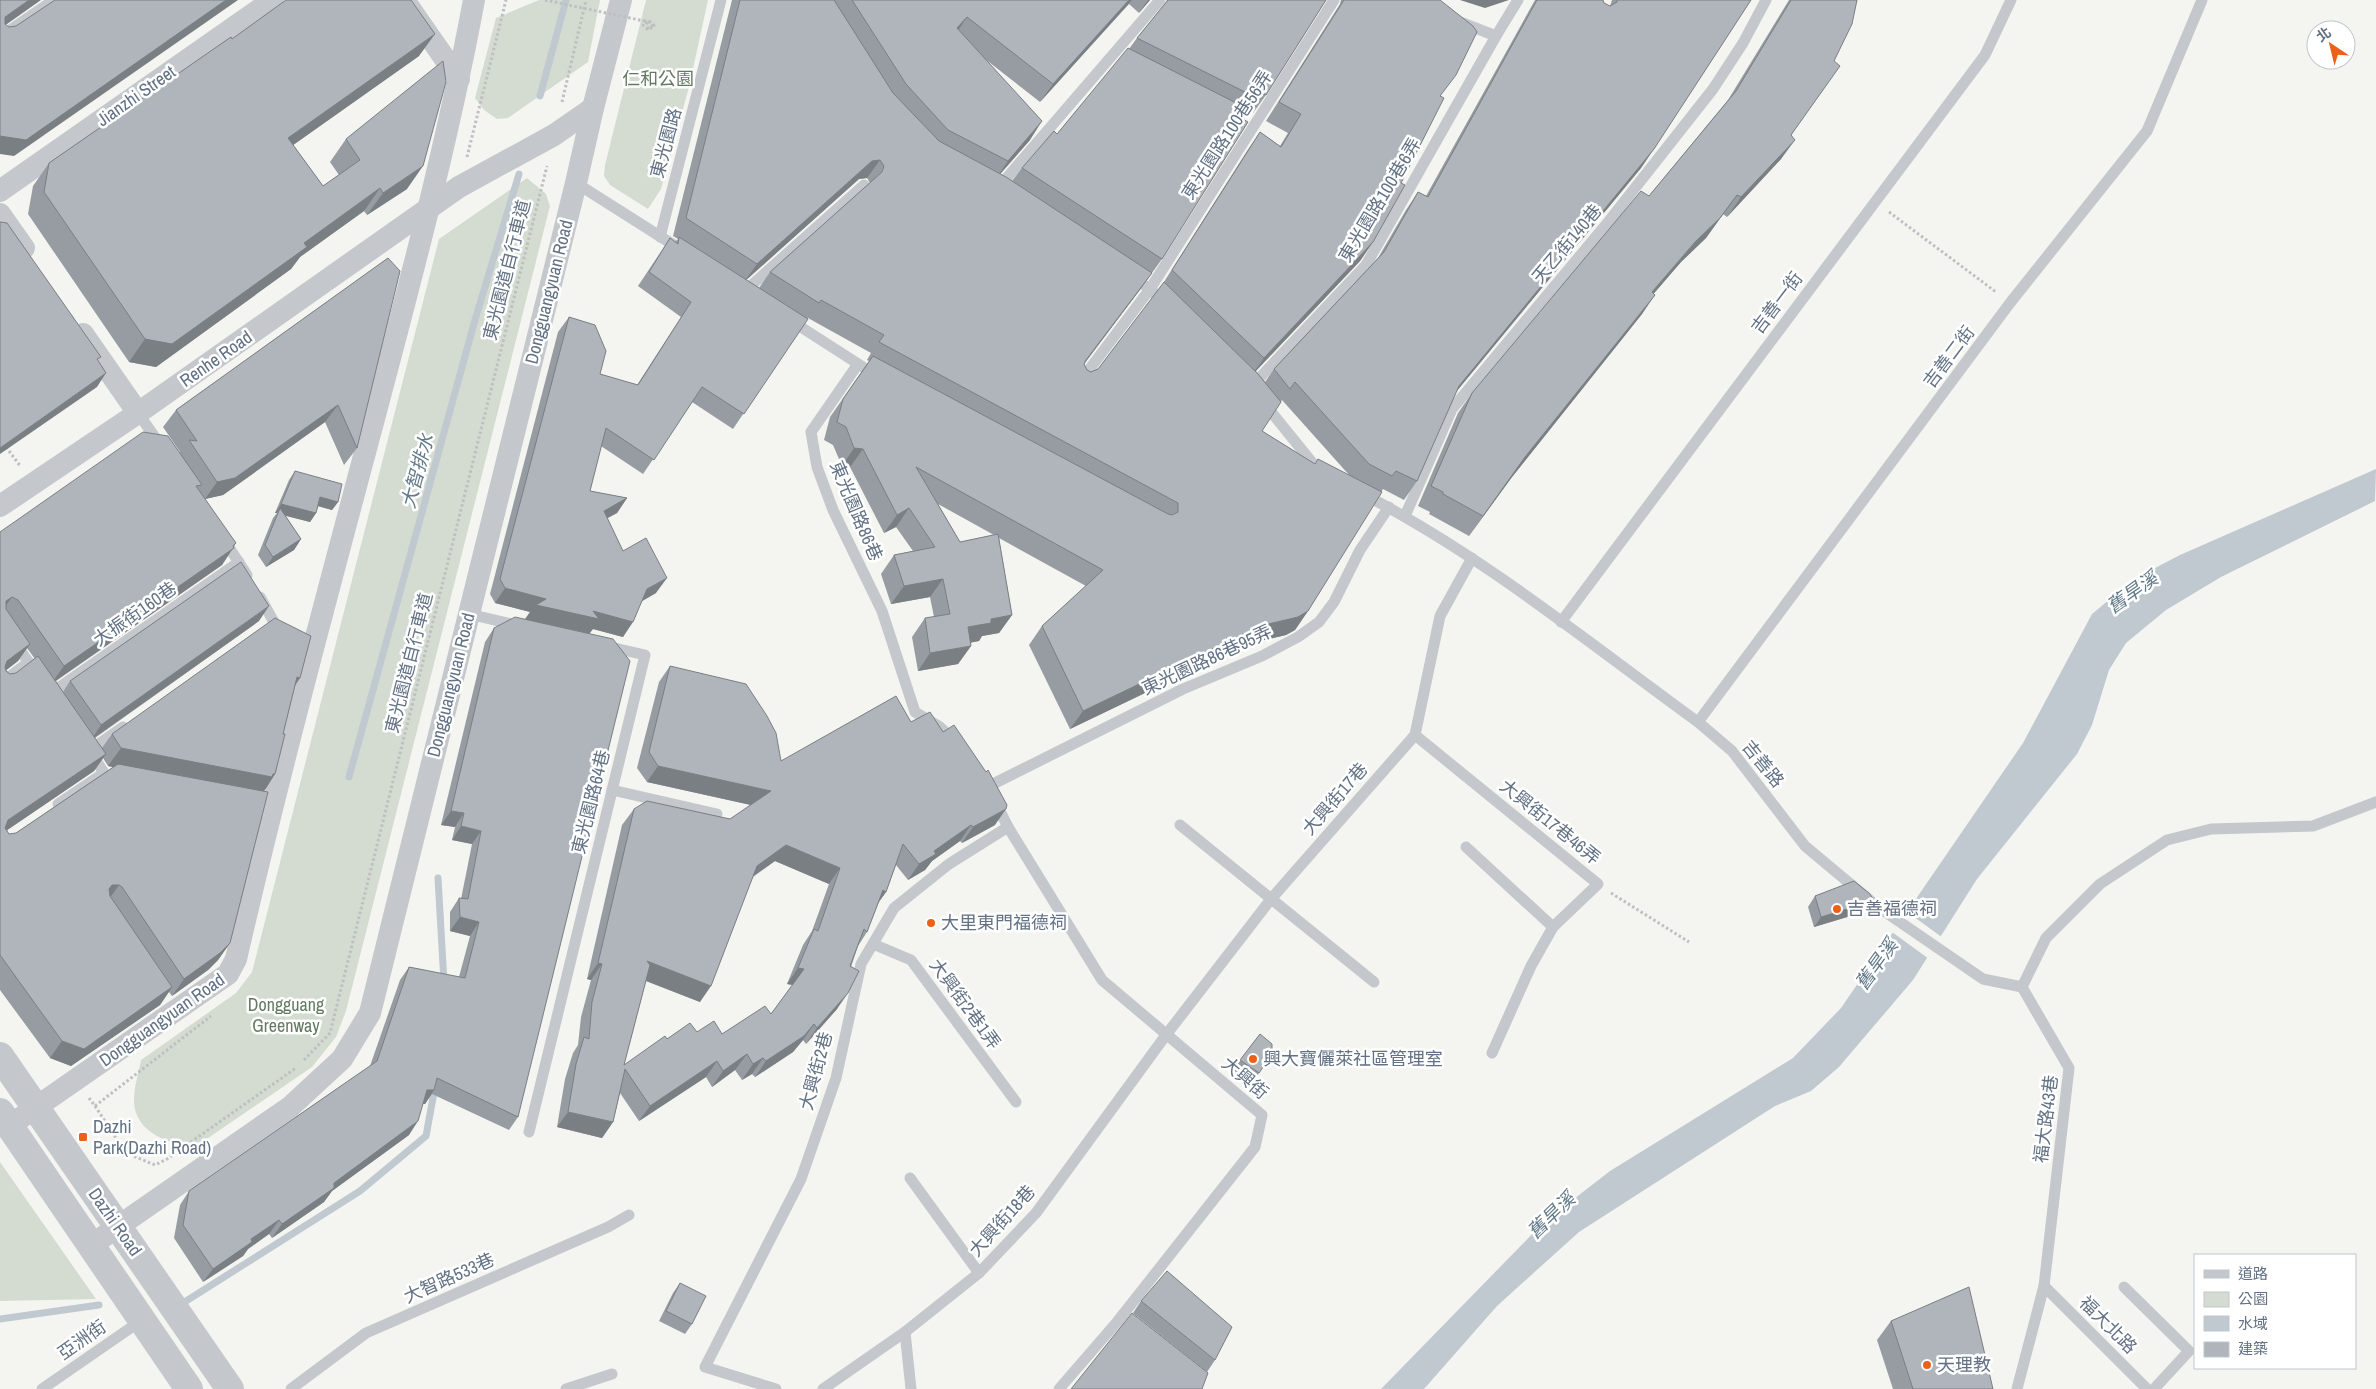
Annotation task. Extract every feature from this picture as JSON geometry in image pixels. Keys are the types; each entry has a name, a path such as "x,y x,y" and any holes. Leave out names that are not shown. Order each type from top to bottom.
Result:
{"street":[{"name":"Jianzhi Street","path":"0,191 273,0"},
{"path":"404,0 460,79"},
{"name":"Dongguangyuan Road","path":"5,1119 35,1109 172,1008 228,974 236,959 267,804 430,209 460,79 474,0"},
{"name":"Dongguangyuan Road","path":"90,1246 290,1107 342,1059 370,1013 593,108 622,0"},
{"name":"Renhe Road","path":"0,506 138,413 460,187 554,135 593,108"},
{"path":"0,214 33,262"},
{"path":"72,317 138,413"},
{"name":"Dazhi Road","path":"0,1056 230,1389"},
{"name":"Dazhi Road","path":"5,1119 189,1389"}],"lane":[{"path":"0,37 54,0"},
{"name":"東光園路","path":"660,236 721,0"},
{"path":"997,190 1113,60 1160,0"},
{"name":"東光園路100巷56弄","path":"1079,383 1150,289 1246,126 1295,64 1334,0"},
{"name":"東光園路100巷6弄","path":"1337,480 1319,471 1247,384 1366,265 1518,0"},
{"name":"天乙街140巷","path":"1406,516 1452,408 1610,220 1713,89 1743,43 1766,0"},
{"name":"吉善一街","path":"1560,622 1986,55 2011,0"},
{"name":"吉善二街","path":"1698,722 2010,303 2147,131 2202,0"},
{"path":"1451,18 1496,36"},
{"path":"576,183 691,256"},
{"path":"745,291 864,185"},
{"path":"1126,273 1150,289 1176,315"},
{"path":"777,312 875,373"},
{"name":"東光園路86巷","path":"858,364 811,432 817,467 833,510 882,612 915,712 940,727 962,748"},
{"path":"138,413 165,452"},
{"path":"1354,489 1406,516 1472,558 1440,616 1416,735"},
{"name":"東光園路86巷95弄","path":"1008,828 985,783 1183,689 1262,656 1319,622 1334,602 1351,566 1389,507"},
{"path":"218,531 239,562 270,622 281,636 289,639"},
{"name":"吉善路","path":"1472,558 1698,722 1732,751 1805,846 1878,907 1983,979 2022,987"},
{"name":"大振街160巷","path":"29,662 54,697 239,562"},
{"path":"469,614 534,629"},
{"path":"0,622 29,662 0,684"},
{"name":"東光園路64巷","path":"529,1132 645,655 599,644"},
{"path":"48,811 109,774 87,746 130,722"},
{"name":"大興街17巷46弄","path":"1416,735 1598,884 1553,927 1531,966 1492,1053"},
{"name":"大興街17巷","path":"1166,1035 1271,899 1416,735"},
{"path":"612,790 717,814"},
{"path":"2022,987 2046,938 2100,884 2168,840 2211,829 2313,826 2376,802"},
{"path":"1180,825 1374,982"},
{"name":"大興街2巷","path":"776,1389 705,1366 801,1179 836,1078 861,964 894,908 949,864 1008,828"},
{"name":"大興街","path":"1008,828 1102,980 1262,1115 1255,1147 1120,1325 1059,1389"},
{"path":"1466,847 1553,927"},
{"name":"大興街2巷1弄","path":"873,944 911,960 1016,1102"},
{"name":"福大路43巷","path":"2017,1389 2044,1286 2069,1068 2022,987"},
{"name":"大興街18巷","path":"823,1389 906,1332 979,1273 1036,1213 1166,1035"},
{"path":"910,1178 979,1273"},
{"name":"大智路533巷","path":"291,1389 366,1333 608,1227 630,1214"},
{"name":"福大北路","path":"2044,1286 2147,1389"},
{"path":"2124,1287 2189,1351 2154,1389"},
{"name":"亞洲街","path":"42,1389 142,1320"},
{"path":"906,1332 911,1389"},
{"path":"566,1389 612,1374"}],"path":[{"path":"545,0 647,21 652,26 648,28 646,25 648,20 654,23 654,26 648,30 643,25 647,21"},
{"name":"東光園道自行車道","path":"95,1106 126,1153 154,1165 167,1159 298,1066 330,1033 586,0"},
{"path":"1875,202 2010,303"},
{"path":"0,439 34,484"},
{"path":"1598,884 1689,942"}],"green space":[{"path":"539,0 600,0 588,62 508,118 497,119 484,110 475,98 496,18"},
{"name":"仁和公園","path":"646,0 708,0 689,87 661,189 648,209 610,185 604,176 605,165"},
{"name":"Dongguang Greenway","path":"527,178 546,194 550,206 346,1011 336,1037 312,1067 195,1147 174,1143 154,1134 146,1128 139,1120 135,1110 134,1094 141,1060 236,993 252,972 439,239"},
{"path":"0,1162 96,1299 0,1301"}],"water":[{"name":"舊旱溪","path":"2376,469 2375,501 2221,577 2166,610 2126,643 2109,670 2092,725 2077,754 1977,879 1913,980 1839,1067 1811,1091 1775,1106 1579,1232 1497,1306 1424,1389 1381,1389 1543,1223 1610,1171 1793,1058 1841,1008 2023,743 2092,614 2134,579 2180,555"}],"pier":[{"path":"1906,911 1943,938 1929,959 1892,932"}],"building":[{"path":"0,0 29,0 5,17 5,24 9,27 16,26 55,0 226,0 26,140 0,136"},
{"path":"286,0 411,0 435,34 288,138 323,186 360,160 346,139 443,61 446,82 423,166 383,193 380,188 304,243 307,247 172,344 145,339 44,192 49,163 231,37 232,39"},
{"path":"740,0 834,0 893,93 939,141 1006,177 1152,273 1086,360 1084,364 1087,370 1091,372 1098,369 1164,282 1258,374 1281,402 1262,431 1315,464 1318,459 1382,492 1308,611 1298,617 1260,626 1083,711 1042,626 1103,570 916,467 960,542 998,534 1012,615 991,619 991,623 968,627 971,646 930,653 925,618 950,614 943,579 904,586 894,555 935,547 909,508 897,515 863,449 854,448 846,427 837,422 843,399 873,356 1168,514 1172,515 1178,512 1178,503 879,342 884,335 821,300 819,303 770,272 882,172 884,166 880,160 872,161 757,264 686,218"},
{"path":"852,0 1129,0 1053,84 967,17 957,28 1042,121 1008,161 948,130 906,84"},
{"path":"1168,0 1326,0 1266,95 1261,93 1257,98 1137,38"},
{"path":"1344,0 1440,0 1473,26 1477,32 1456,75 1440,96 1444,98 1401,183 1405,185 1373,242 1264,358 1172,270 1260,132 1281,147 1301,114 1279,102"},
{"path":"1537,0 1603,0 1604,3 1610,6 1617,2 1617,0 1751,0 1654,149 1459,386 1417,481 1396,471 1392,476 1369,464 1295,382 1290,389 1274,369 1384,252 1418,192 1428,197"},
{"path":"1791,0 1857,0 1852,24 1834,61 1840,66 1791,135 1795,140 1741,197 1737,195 1720,218 1695,242 1652,292 1655,295 1525,457 1483,516 1431,486 1472,393 1641,191 1649,196 1736,91"},
{"path":"1128,48 1250,110 1243,119 1248,122 1162,259 1022,168 1054,131 1057,134"},
{"path":"0,222 7,223 101,357 97,359 106,373 0,448"},
{"path":"679,237 808,319 744,414 702,387 654,460 606,428 590,491 627,498 604,511 623,551 646,538 667,578 647,589 633,622 593,611 599,619 536,605 546,599 505,588 500,579 569,317 595,325 606,351 600,374 638,385 691,302 649,272 670,238 678,244"},
{"path":"388,258 400,271 357,448 338,405 235,478 217,482 189,440 197,441 176,410"},
{"path":"143,432 168,436 202,485 196,486 236,543 233,546 234,548 64,666 18,600 12,597 6,601 6,609 30,644 7,661 6,671 10,674 16,673 38,656 106,754 8,820 5,828 9,834 16,833 118,764 268,792 230,943 220,953 184,979 122,887 112,885 109,889 110,896 172,987 84,1049 62,1041 0,955 0,532"},
{"path":"295,471 342,484 338,502 320,497 316,513 281,504"},
{"path":"280,508 301,539 273,557 265,545"},
{"path":"241,562 269,606 101,725 70,681"},
{"path":"515,617 613,639 630,661 518,1117 437,1078 434,1090 427,1090 418,1121 334,1183 334,1188 282,1224 279,1220 251,1239 252,1242 213,1269 183,1225 189,1191 377,1061 409,967 465,978 479,922 460,917 459,898 468,899 481,831 461,826 464,813 451,811 494,628"},
{"path":"275,618 311,636 300,678 297,677 275,774 272,777 121,748 112,734"},
{"path":"670,666 746,684 776,733 781,761 896,696 911,722 930,712 943,732 954,725 986,772 988,770 1007,805 1006,809 973,827 971,825 934,851 936,854 919,864 903,844 886,892 883,890 867,932 864,929 850,966 859,971 848,993 817,1028 814,1024 804,1036 766,1061 763,1058 753,1064 747,1054 723,1071 717,1061 650,1106 625,1069 613,1122 568,1112 576,1064 584,1037 589,1039 592,1002 602,964 598,963 634,809 647,801 730,819 771,791 658,766 649,752","holes":["786,845 840,868 818,931 814,929 798,968 804,969 771,1014 765,1006 722,1034 714,1021 697,1032 690,1023 667,1039 665,1036 624,1065 650,965 647,961 711,986 757,866"]},
{"path":"1854,881 1870,894 1874,901 1821,917 1815,896"},
{"path":"1260,1034 1272,1044 1272,1054 1259,1073 1240,1060"},
{"path":"1167,1271 1232,1327 1215,1360 1141,1301"},
{"path":"680,1283 706,1296 692,1324 666,1311"},
{"name":"天理教","path":"1969,1287 1993,1389 1913,1389 1891,1321"},
{"path":"1132,1313 1208,1373 1202,1389 1071,1389"}],"waterway":[{"name":"大智排水","path":"540,96 566,0"},
{"name":"大智排水","path":"349,777 475,320 519,174"},
{"path":"438,878 444,982"},
{"path":"183,1303 360,1191 426,1136 435,1087"},
{"path":"0,1319 99,1305"}],"place":[{"name":"吉善福德祠","path":"1837,909"},
{"name":"大里東門福德祠","path":"931,923"},
{"name":"興大寶儷萊社區管理室","path":"1253,1059"},
{"name":"Dazhi Park(Dazhi Road)","path":"83,1137"},
{"name":"天理教","path":"1927,1365"}]}
